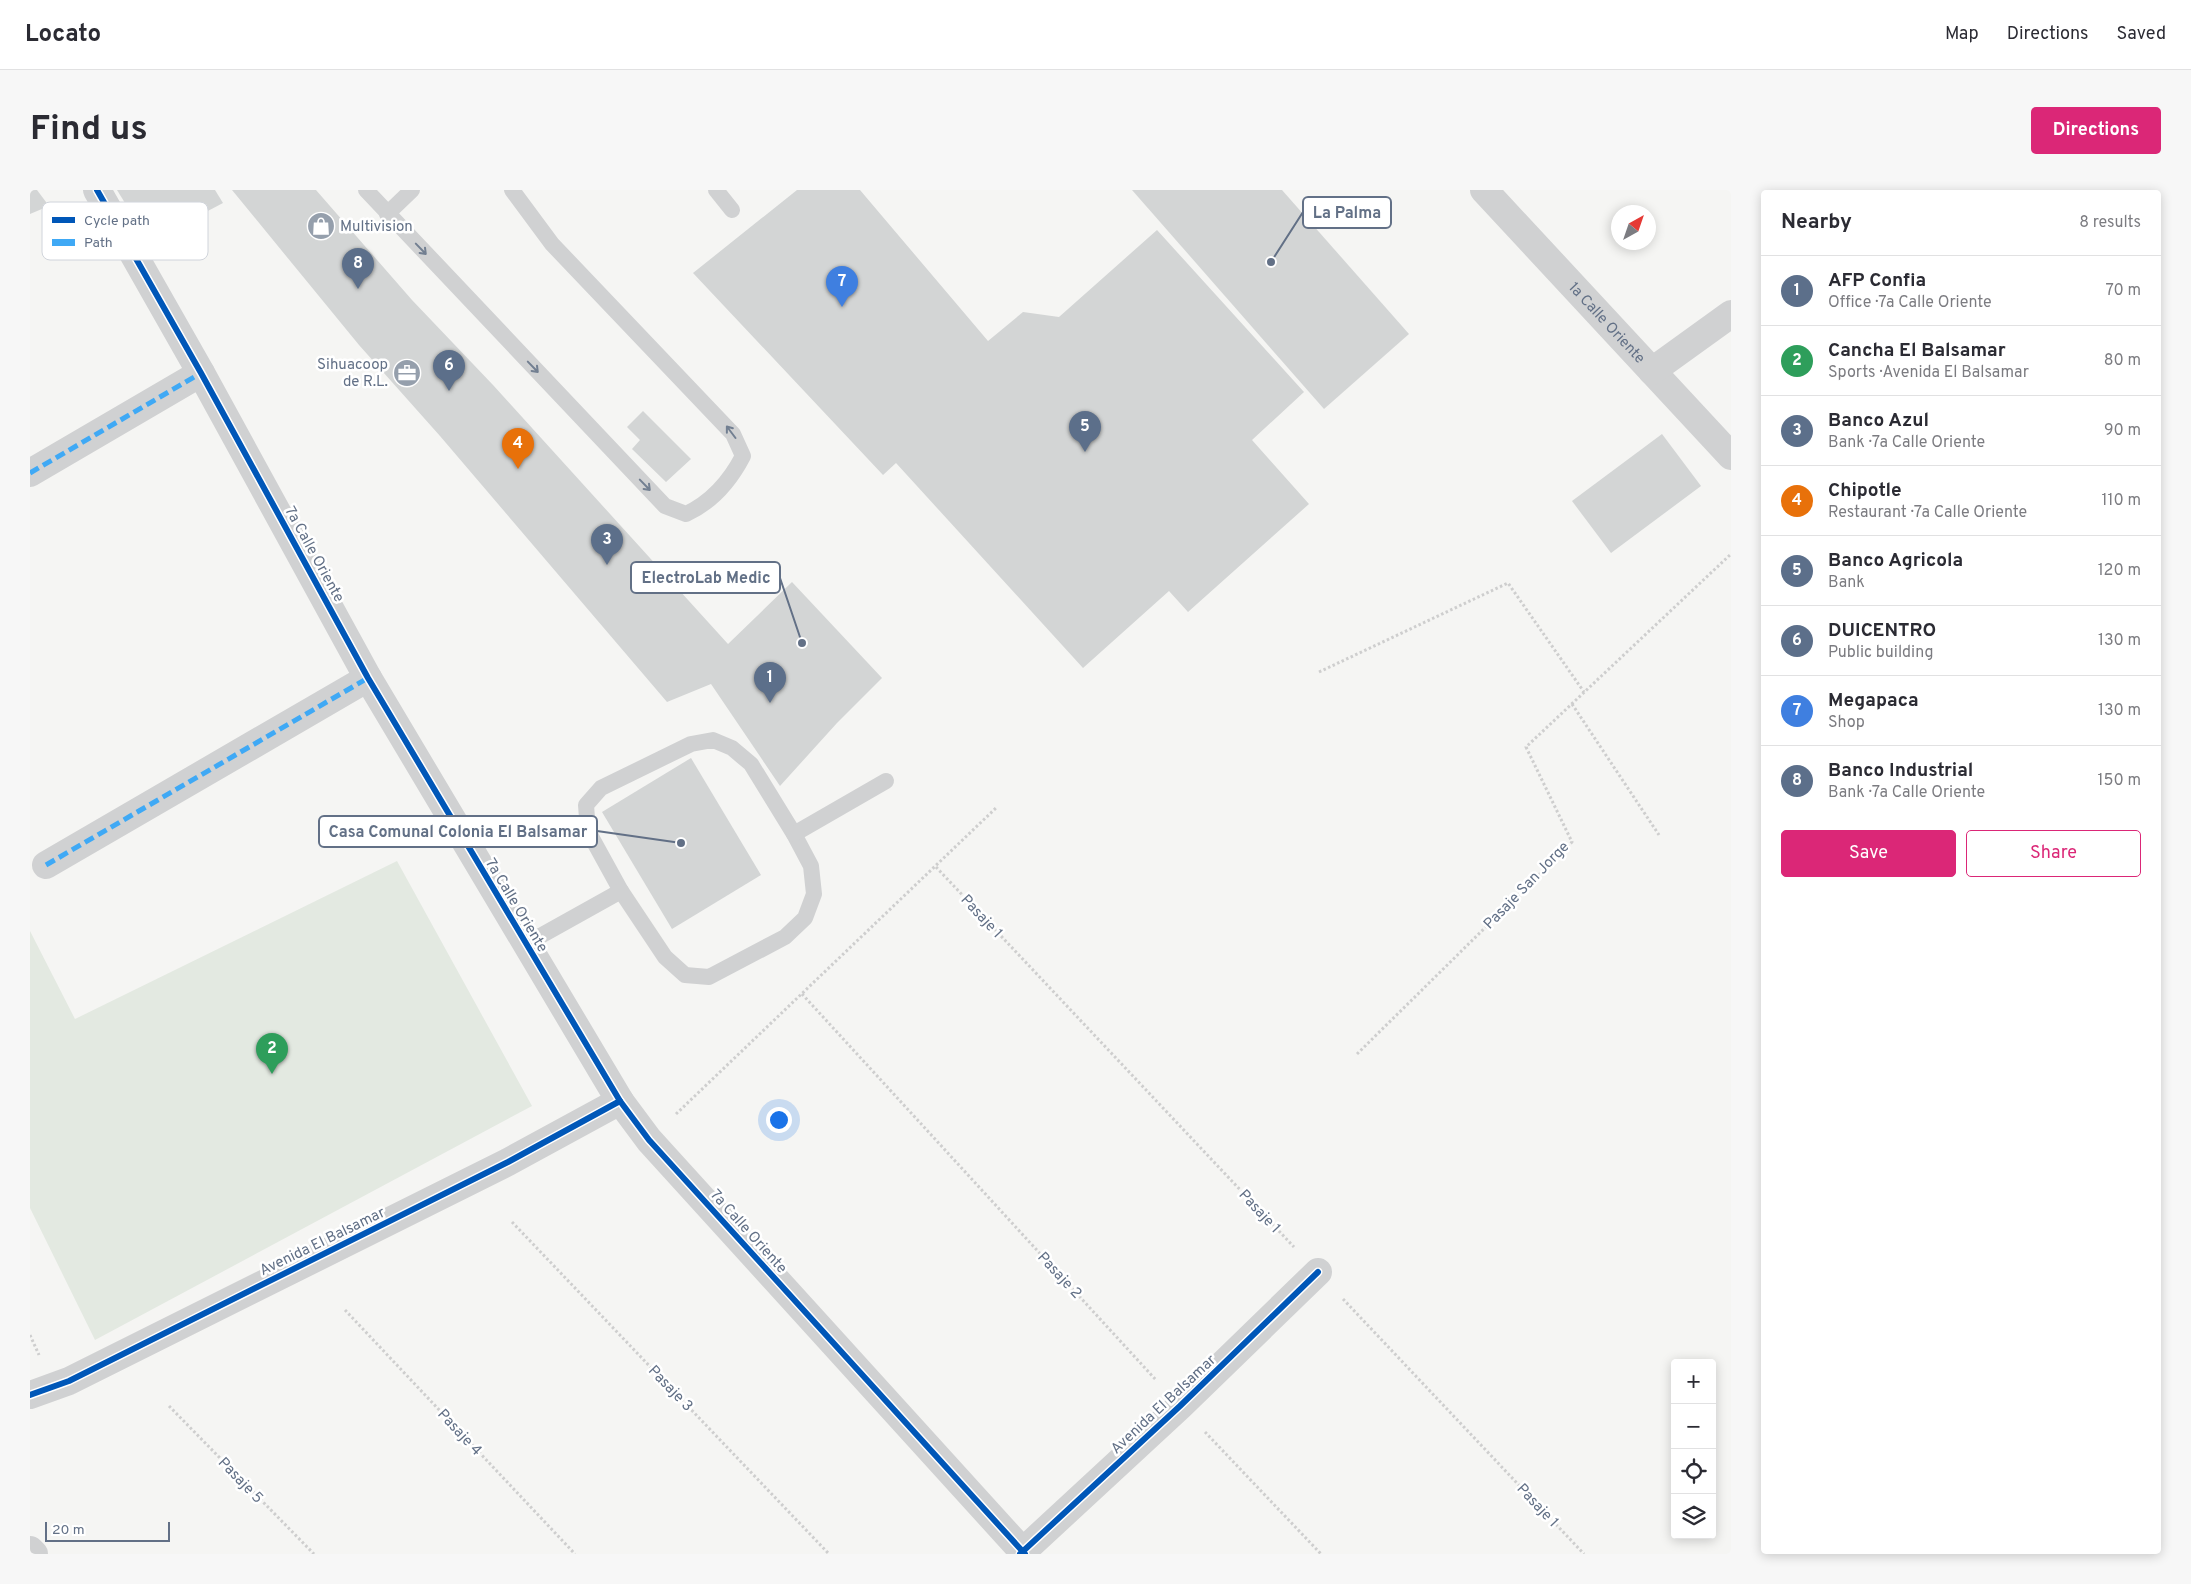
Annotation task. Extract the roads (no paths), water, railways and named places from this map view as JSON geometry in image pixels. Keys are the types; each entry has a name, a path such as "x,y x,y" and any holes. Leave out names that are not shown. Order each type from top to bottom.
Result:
{"street":[{"name":"7a Calle Oriente","path":"97,190 104,202"},
{"name":"1a Calle Oriente","path":"1484,190 1731,456"},
{"name":"7a Calle Oriente","path":"137,260 368,678 620,1101 649,1140 1023,1553"},
{"path":"1652,370 1731,314"},
{"path":"30,472 201,373"},
{"path":"46,866 368,678"},
{"name":"Avenida El Balsamar","path":"30,1395 69,1381 450,1191 620,1101"},
{"name":"Avenida El Balsamar","path":"1023,1553 1180,1406 1318,1272"},
{"path":"30,1550 34,1554"}],"lane":[{"path":"366,190 665,506 686,514 703,506 733,476 743,456 733,434 552,244 512,190"},
{"path":"387,214 412,190"},
{"path":"716,190 732,210"},
{"path":"712,740 732,748 751,764 794,834 811,866 814,894 804,918 785,937 709,977 685,975 665,957 621,891 588,831 586,805 601,788 690,744 712,740"},
{"path":"794,834 886,781"},
{"path":"526,944 621,891"}],"place":[{"name":"Multivision","path":"321,226"},
{"name":"La Palma","path":"1271,262"},
{"name":"Banco Industrial","path":"358,289"},
{"name":"Megapaca","path":"842,307"},
{"name":"Sihuacoop de R.L.","path":"407,373"},
{"name":"DUICENTRO","path":"449,391"},
{"name":"Banco Agricola","path":"1085,452"},
{"name":"Chipotle","path":"518,469"},
{"name":"Banco Azul","path":"607,565"},
{"name":"ElectroLab Medic","path":"802,643"},
{"name":"AFP Confia","path":"770,703"},
{"name":"Casa Comunal Colonia El Balsamar","path":"681,843"},
{"name":"Cancha El Balsamar","path":"272,1074"}]}
